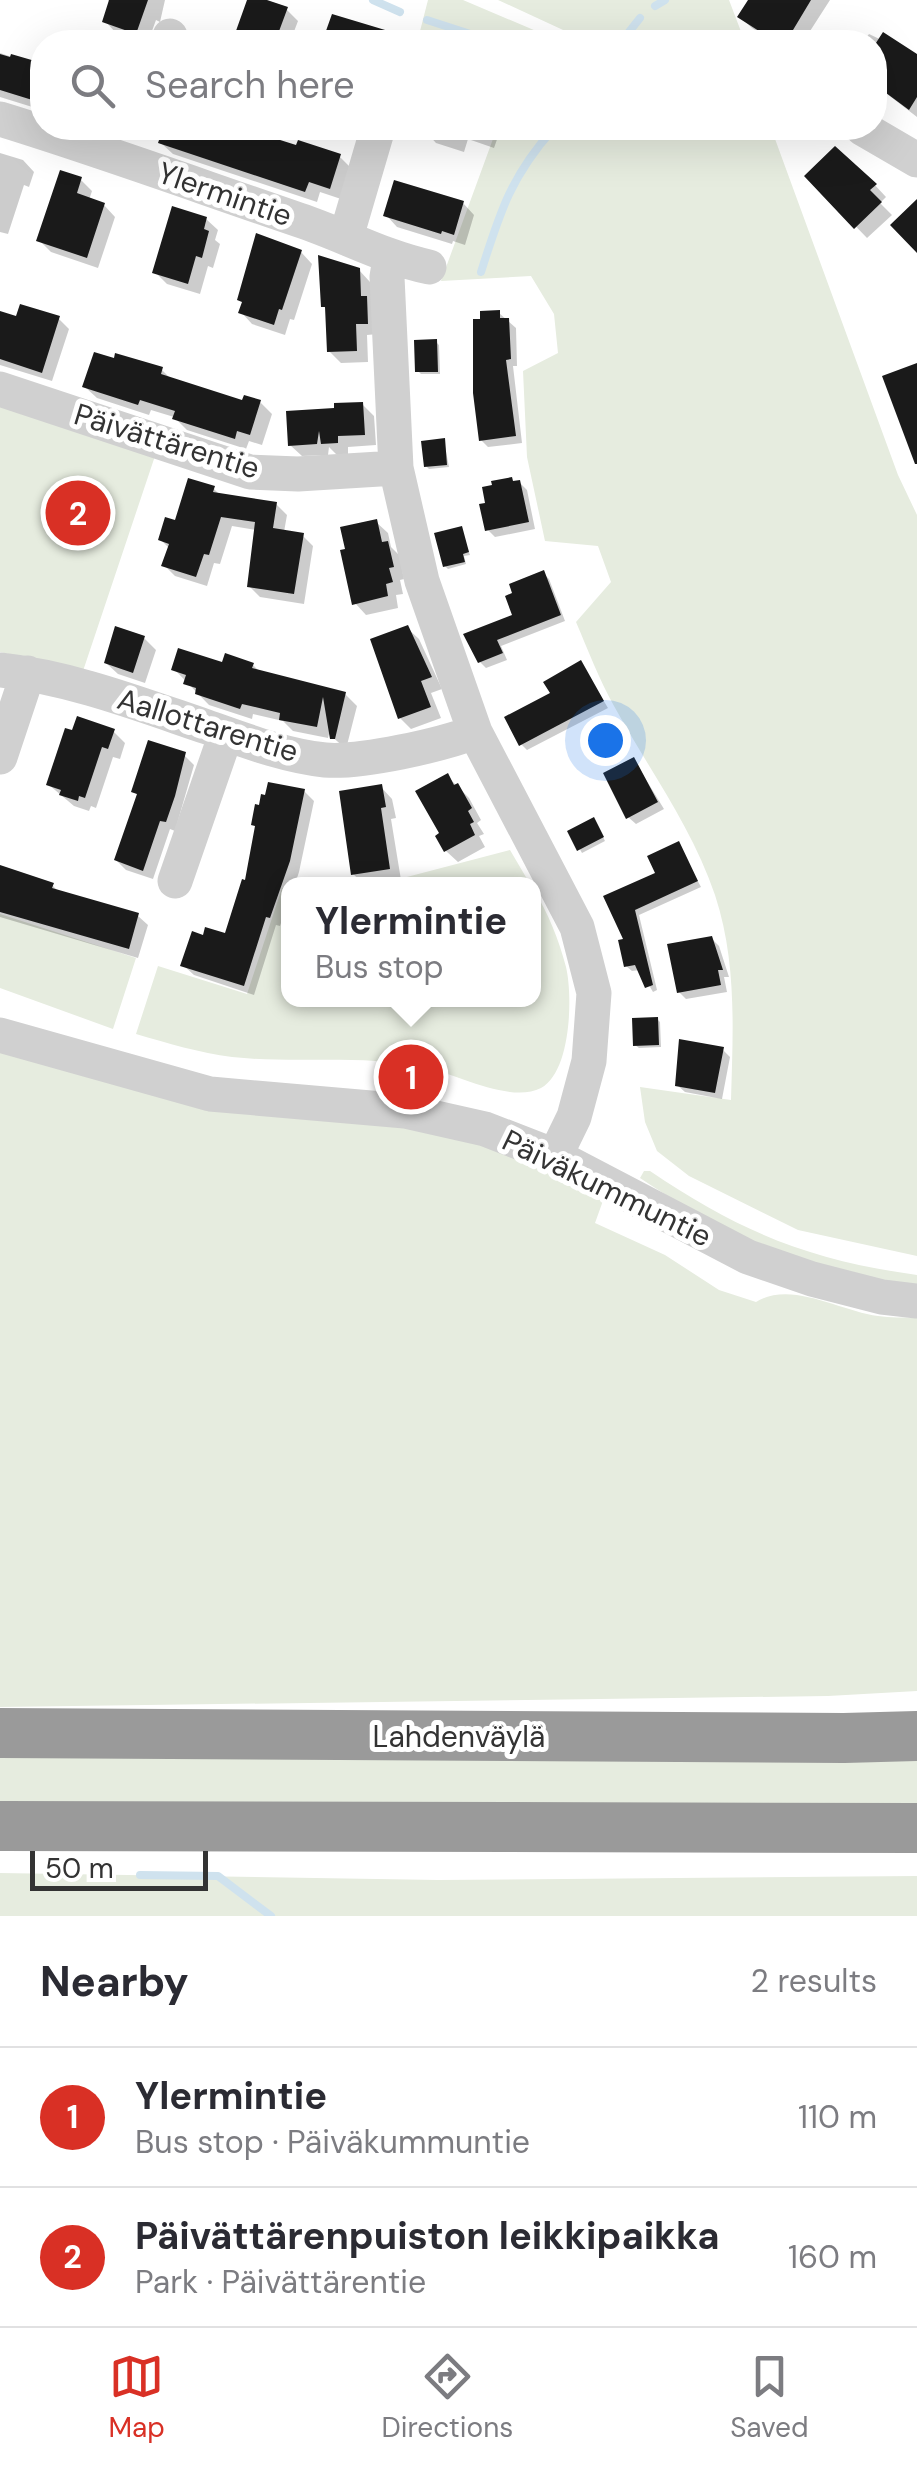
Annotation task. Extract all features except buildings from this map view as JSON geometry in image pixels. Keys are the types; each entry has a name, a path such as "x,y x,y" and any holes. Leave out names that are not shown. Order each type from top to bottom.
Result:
{"highway":[{"name":"Lahdenväylä","path":"0,1733 917,1736"},
{"path":"0,1826 917,1828"}],"street":[{"name":"Ylermintie","path":"0,119 30,125"},
{"name":"Ylermintie","path":"108,140 134,145 390,258 429,267"},
{"path":"346,237 374,140"},
{"path":"883,140 917,160"},
{"path":"390,258 396,468 422,581 475,732 577,927 594,992 589,1061 574,1117 555,1156"},
{"name":"Päivättärentie","path":"0,389 250,472 298,474 396,468"},
{"path":"0,758 14,671"},
{"name":"Aallottarentie","path":"14,671 80,685 263,746 336,760 451,741 475,732"},
{"path":"175,881 226,734"},
{"name":"Päiväkummuntie","path":"0,1035 210,1094 405,1111 485,1129 555,1156 748,1256 812,1279 882,1297 917,1301"}],"shaded area":[{"path":"428,0 463,0 534,30 420,30"},
{"path":"498,0 729,0 740,30 563,30"},
{"path":"493,140 775,140 898,475 917,515 917,1256 798,1230 689,1176 657,1151 645,1122 640,1087 731,1100 732,996 722,920 694,846 609,696 576,622 611,582 598,546 545,541 527,457 523,371 558,353 554,314 531,276 441,281"},
{"path":"0,404 155,456 83,671 0,652"},
{"path":"510,850 526,877 407,877"},
{"path":"281,891 281,1007 541,1007 541,903 566,967 569,1014 559,1066 541,1088 528,1092 498,1090 399,1063 232,1057 136,1034 158,966 247,994"},
{"path":"0,914 136,958 113,1029 0,988"},
{"path":"0,1035 210,1094 405,1111 609,1184 595,1223 665,1255 719,1290 756,1302 770,1296 800,1295 878,1316 917,1318 917,1691 828,1696 0,1707"},
{"path":"644,1171 746,1227 809,1252 917,1275 917,1286 843,1272 772,1249 672,1198 640,1178"},
{"path":"0,1752 917,1755 917,1806 0,1804"},
{"path":"0,1873 438,1880 917,1876 917,1916 0,1916"}],"waterway":[{"path":"373,0 400,12"},
{"path":"655,6 665,0"},
{"path":"630,30 640,18"},
{"path":"427,20 458,30"},
{"path":"481,272 508,196 544,140"},
{"path":"140,1875 218,1876 271,1916"}],"place":[{"name":"Päivättärenpuiston leikkipaikka","path":"78,513"},
{"name":"Ylermintie","path":"411,1077"}]}
